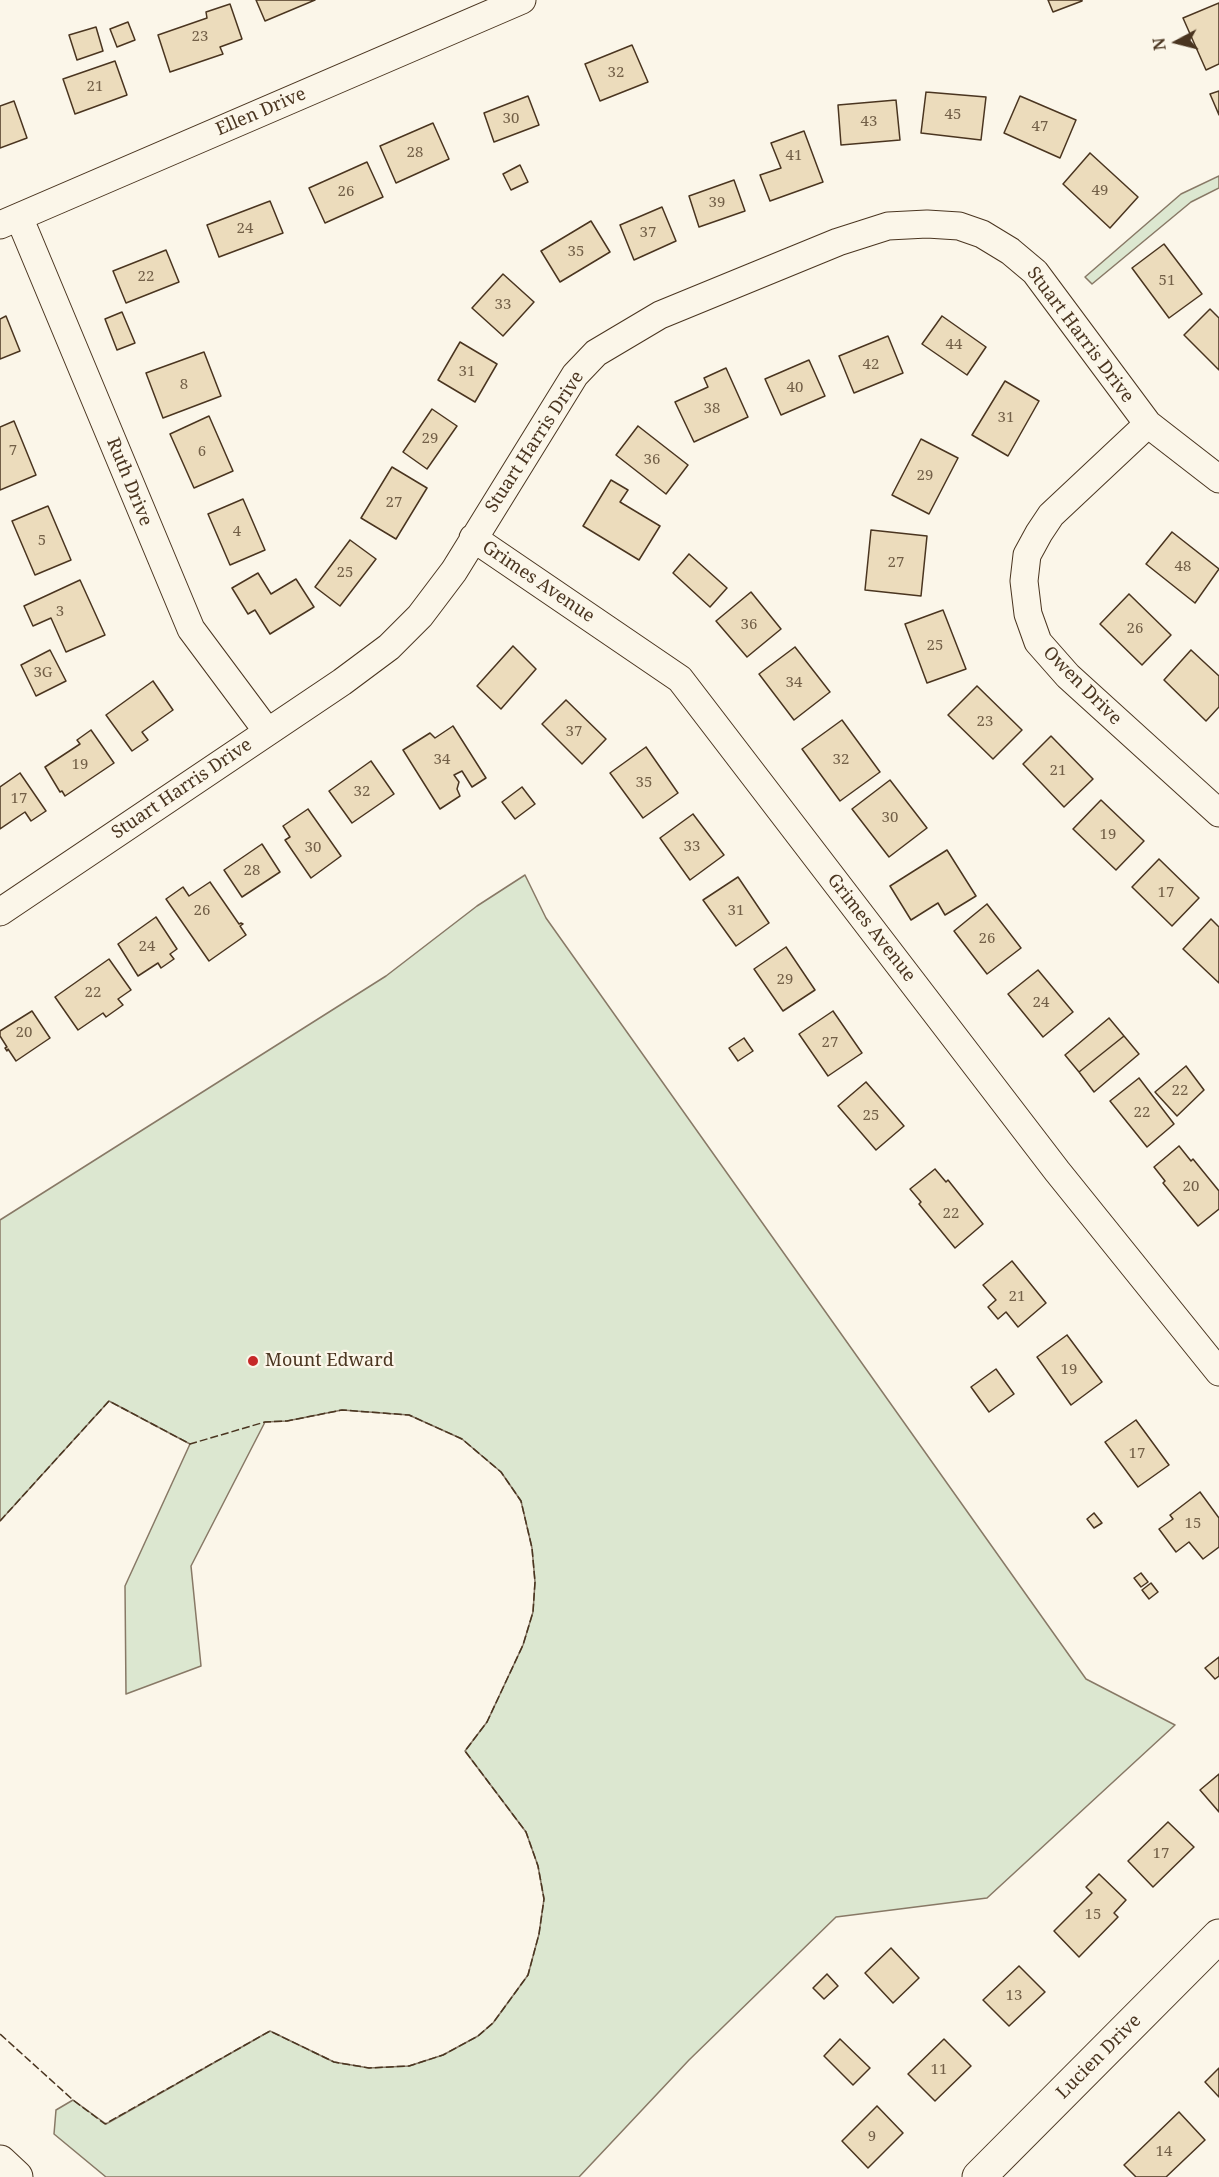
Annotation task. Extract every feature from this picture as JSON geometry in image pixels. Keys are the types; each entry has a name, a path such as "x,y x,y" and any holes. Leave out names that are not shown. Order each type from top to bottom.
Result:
{"street":[{"name":"Ellen Drive","path":"10,221 514,2"},
{"name":"Ruth Drive","path":"10,221 191,629 267,731"},
{"name":"Stuart Harris Drive","path":"0,912 389,648 420,616 454,571 575,375 596,353 660,315 838,242 888,226 927,224 958,226 982,234 1010,250 1035,272 1148,424 1219,478"},
{"name":"Owen Drive","path":"1148,424 1051,515 1039,533 1027,555 1024,581 1028,614 1038,642 1068,676 1219,813"},
{"name":"Grimes Avenue","path":"473,538 680,679 1057,1171 1219,1372"},
{"name":"Lucien Drive","path":"979,2177 1219,1936"},
{"path":"0,2162 16,2177"}],"green space":[{"path":"1219,176 1219,188 1191,202 1092,284 1085,277 1181,194"},
{"path":"525,875 546,918 1086,1679 1175,1725 987,1898 836,1917 689,2060 579,2177 106,2177 54,2134 56,2110 73,2100 106,2124 270,2031 334,2062 369,2068 409,2066 443,2055 478,2036 493,2023 528,1975 539,1934 544,1899 538,1866 526,1832 465,1751 487,1722 523,1645 533,1612 535,1582 532,1548 521,1501 501,1472 462,1439 409,1415 342,1410 287,1421 265,1422 191,1566 201,1666 126,1694 125,1586 190,1444 109,1401 0,1521 0,1220 386,976 477,906"}],"building":[{"path":"256,0 315,0 265,21"},
{"path":"1048,0 1082,0 1082,1 1053,12"},
{"path":"1219,3 1219,64 1206,70 1183,18"},
{"path":"230,4 242,39 220,47 223,54 170,72 158,35 207,18 206,12"},
{"path":"128,22 135,40 117,47 110,29"},
{"path":"96,27 103,51 77,60 69,35"},
{"path":"632,45 648,82 600,101 585,64"},
{"path":"115,61 127,95 75,114 63,79"},
{"path":"1219,91 1219,115 1210,94"},
{"path":"926,92 986,97 981,140 921,133"},
{"path":"528,96 539,125 494,142 484,113"},
{"path":"1020,96 1076,120 1060,158 1004,133"},
{"path":"896,100 900,140 841,145 838,105"},
{"path":"14,101 27,138 0,148 0,106"},
{"path":"433,123 449,159 396,183 380,146"},
{"path":"804,131 823,182 770,201 760,175 781,168 771,143"},
{"path":"1090,153 1138,197 1110,228 1063,184"},
{"path":"367,162 383,197 325,223 309,188"},
{"path":"520,165 528,182 511,190 503,174"},
{"path":"734,180 745,211 699,227 689,196"},
{"path":"270,201 283,233 219,257 207,225"},
{"path":"662,207 676,241 634,260 620,225"},
{"path":"591,221 610,252 560,282 541,251"},
{"path":"1164,244 1202,294 1169,318 1132,268"},
{"path":"166,250 179,282 126,303 113,271"},
{"path":"503,274 534,302 503,336 472,308"},
{"path":"1210,309 1219,318 1219,370 1184,335"},
{"path":"122,312 135,343 117,350 105,319"},
{"path":"6,316 20,351 0,359 0,319"},
{"path":"942,316 986,347 967,375 922,344"},
{"path":"888,336 903,373 854,393 839,356"},
{"path":"460,342 497,364 475,402 438,380"},
{"path":"204,352 221,396 163,418 146,373"},
{"path":"809,360 825,396 781,415 765,379"},
{"path":"726,368 748,417 694,442 675,402 708,387 704,378"},
{"path":"1005,381 1039,401 1008,456 972,435"},
{"path":"432,409 457,426 427,469 403,452"},
{"path":"209,416 233,471 194,488 170,434"},
{"path":"14,421 36,475 0,490 0,427"},
{"path":"638,426 688,465 666,494 616,455"},
{"path":"921,439 958,458 929,514 892,495"},
{"path":"392,467 427,488 396,539 361,518"},
{"path":"611,480 628,490 620,502 660,526 639,560 583,526"},
{"path":"243,499 265,550 230,565 208,514"},
{"path":"48,506 71,560 35,575 12,521"},
{"path":"871,530 927,536 921,596 865,590"},
{"path":"1172,532 1219,569 1195,603 1146,564"},
{"path":"350,540 376,559 340,606 315,587"},
{"path":"689,554 727,588 710,607 673,573"},
{"path":"258,573 271,594 296,579 314,607 270,634 255,610 248,614 232,588"},
{"path":"80,580 105,635 66,652 51,618 33,626 24,606"},
{"path":"751,592 781,629 747,657 716,621"},
{"path":"1129,594 1171,635 1142,665 1100,624"},
{"path":"943,610 966,669 927,683 905,624"},
{"path":"513,646 536,669 501,709 477,686"},
{"path":"795,647 830,692 794,720 759,674"},
{"path":"50,650 66,681 36,696 21,665"},
{"path":"1191,650 1219,676 1219,707 1206,721 1164,680"},
{"path":"153,681 173,710 142,732 148,740 132,751 106,715"},
{"path":"977,686 1022,730 993,759 948,715"},
{"path":"566,700 606,739 582,764 542,724"},
{"path":"842,720 880,772 840,801 802,749"},
{"path":"453,726 486,778 472,787 462,771 454,775 459,782 457,789 460,796 440,809 403,750 430,733 435,738"},
{"path":"91,730 114,763 65,796 62,791 60,792 45,767 80,744 77,740"},
{"path":"1051,736 1093,779 1064,807 1023,764"},
{"path":"646,747 678,793 643,818 610,773"},
{"path":"371,761 394,794 352,823 329,791"},
{"path":"20,773 46,811 31,821 25,812 0,829 0,787"},
{"path":"890,780 927,828 889,857 852,809"},
{"path":"522,787 535,804 515,819 502,802"},
{"path":"1101,800 1144,841 1116,870 1073,829"},
{"path":"308,809 341,856 311,878 285,840 290,837 283,826"},
{"path":"693,814 724,855 690,880 660,838"},
{"path":"262,844 280,872 242,897 224,870"},
{"path":"947,850 976,896 945,915 938,903 911,920 890,886"},
{"path":"1159,859 1199,898 1172,926 1132,887"},
{"path":"738,877 769,923 736,946 703,900"},
{"path":"210,882 239,924 243,924 240,926 246,935 209,961 166,899 183,887 189,896"},
{"path":"987,904 1021,948 987,974 954,931"},
{"path":"156,917 177,949 170,954 174,959 161,968 158,963 138,976 118,944"},
{"path":"1211,919 1219,927 1219,983 1183,949"},
{"path":"786,947 815,990 783,1011 754,969"},
{"path":"109,959 131,990 118,999 123,1005 106,1017 103,1013 78,1030 55,997"},
{"path":"1038,970 1073,1012 1043,1037 1008,994"},
{"path":"32,1011 50,1038 16,1061 5,1048 7,1047 0,1036 0,1031"},
{"path":"833,1011 862,1053 828,1076 799,1034"},
{"path":"1109,1018 1124,1036 1079,1072 1065,1055"},
{"path":"1124,1036 1139,1054 1094,1092 1079,1072"},
{"path":"744,1038 753,1051 738,1061 729,1048"},
{"path":"1186,1066 1204,1090 1177,1116 1155,1092"},
{"path":"1139,1078 1174,1124 1147,1147 1110,1101"},
{"path":"866,1082 904,1126 876,1150 838,1106"},
{"path":"1179,1146 1191,1161 1193,1159 1219,1191 1219,1209 1198,1226 1163,1183 1165,1181 1154,1167"},
{"path":"935,1169 946,1182 948,1180 983,1224 955,1248 919,1204 921,1202 910,1189"},
{"path":"1012,1261 1046,1303 1018,1327 1006,1312 998,1319 988,1307 996,1300 983,1285"},
{"path":"1067,1335 1102,1382 1071,1405 1037,1357"},
{"path":"996,1369 1014,1394 989,1412 971,1387"},
{"path":"1136,1420 1169,1465 1138,1487 1105,1442"},
{"path":"1200,1492 1219,1518 1219,1547 1203,1559 1189,1542 1176,1552 1159,1529 1173,1519 1170,1515"},
{"path":"1094,1513 1102,1523 1094,1528 1087,1519"},
{"path":"1141,1573 1148,1582 1141,1587 1134,1578"},
{"path":"1151,1583 1158,1592 1149,1599 1142,1590"},
{"path":"1219,1657 1219,1676 1215,1679 1205,1668"},
{"path":"1219,1774 1219,1812 1200,1790"},
{"path":"1168,1822 1194,1847 1153,1887 1128,1861"},
{"path":"1099,1874 1126,1900 1114,1913 1118,1917 1079,1957 1054,1931 1092,1893 1086,1887"},
{"path":"891,1948 919,1978 893,2003 865,1973"},
{"path":"1019,1966 1045,1992 1009,2026 983,2000"},
{"path":"827,1974 838,1986 824,1999 813,1988"},
{"path":"840,2039 870,2068 853,2085 824,2056"},
{"path":"944,2039 971,2066 935,2101 908,2074"},
{"path":"1219,2068 1219,2097 1205,2082"},
{"path":"877,2106 903,2133 868,2168 842,2141"},
{"path":"1179,2112 1205,2140 1166,2177 1136,2177 1124,2165"}],"fence":[{"path":"0,1521 109,1401 190,1444 265,1422 287,1421 342,1410 409,1415 462,1439 501,1472 521,1501 532,1548 535,1582 533,1612 523,1645 487,1722 465,1751 526,1832 538,1866 544,1899 539,1934 528,1975 493,2023 478,2036 443,2055 409,2066 369,2068 334,2062 270,2031 105,2124 73,2100 0,2034"}],"place":[{"name":"Mount Edward","path":"253,1361"}]}
